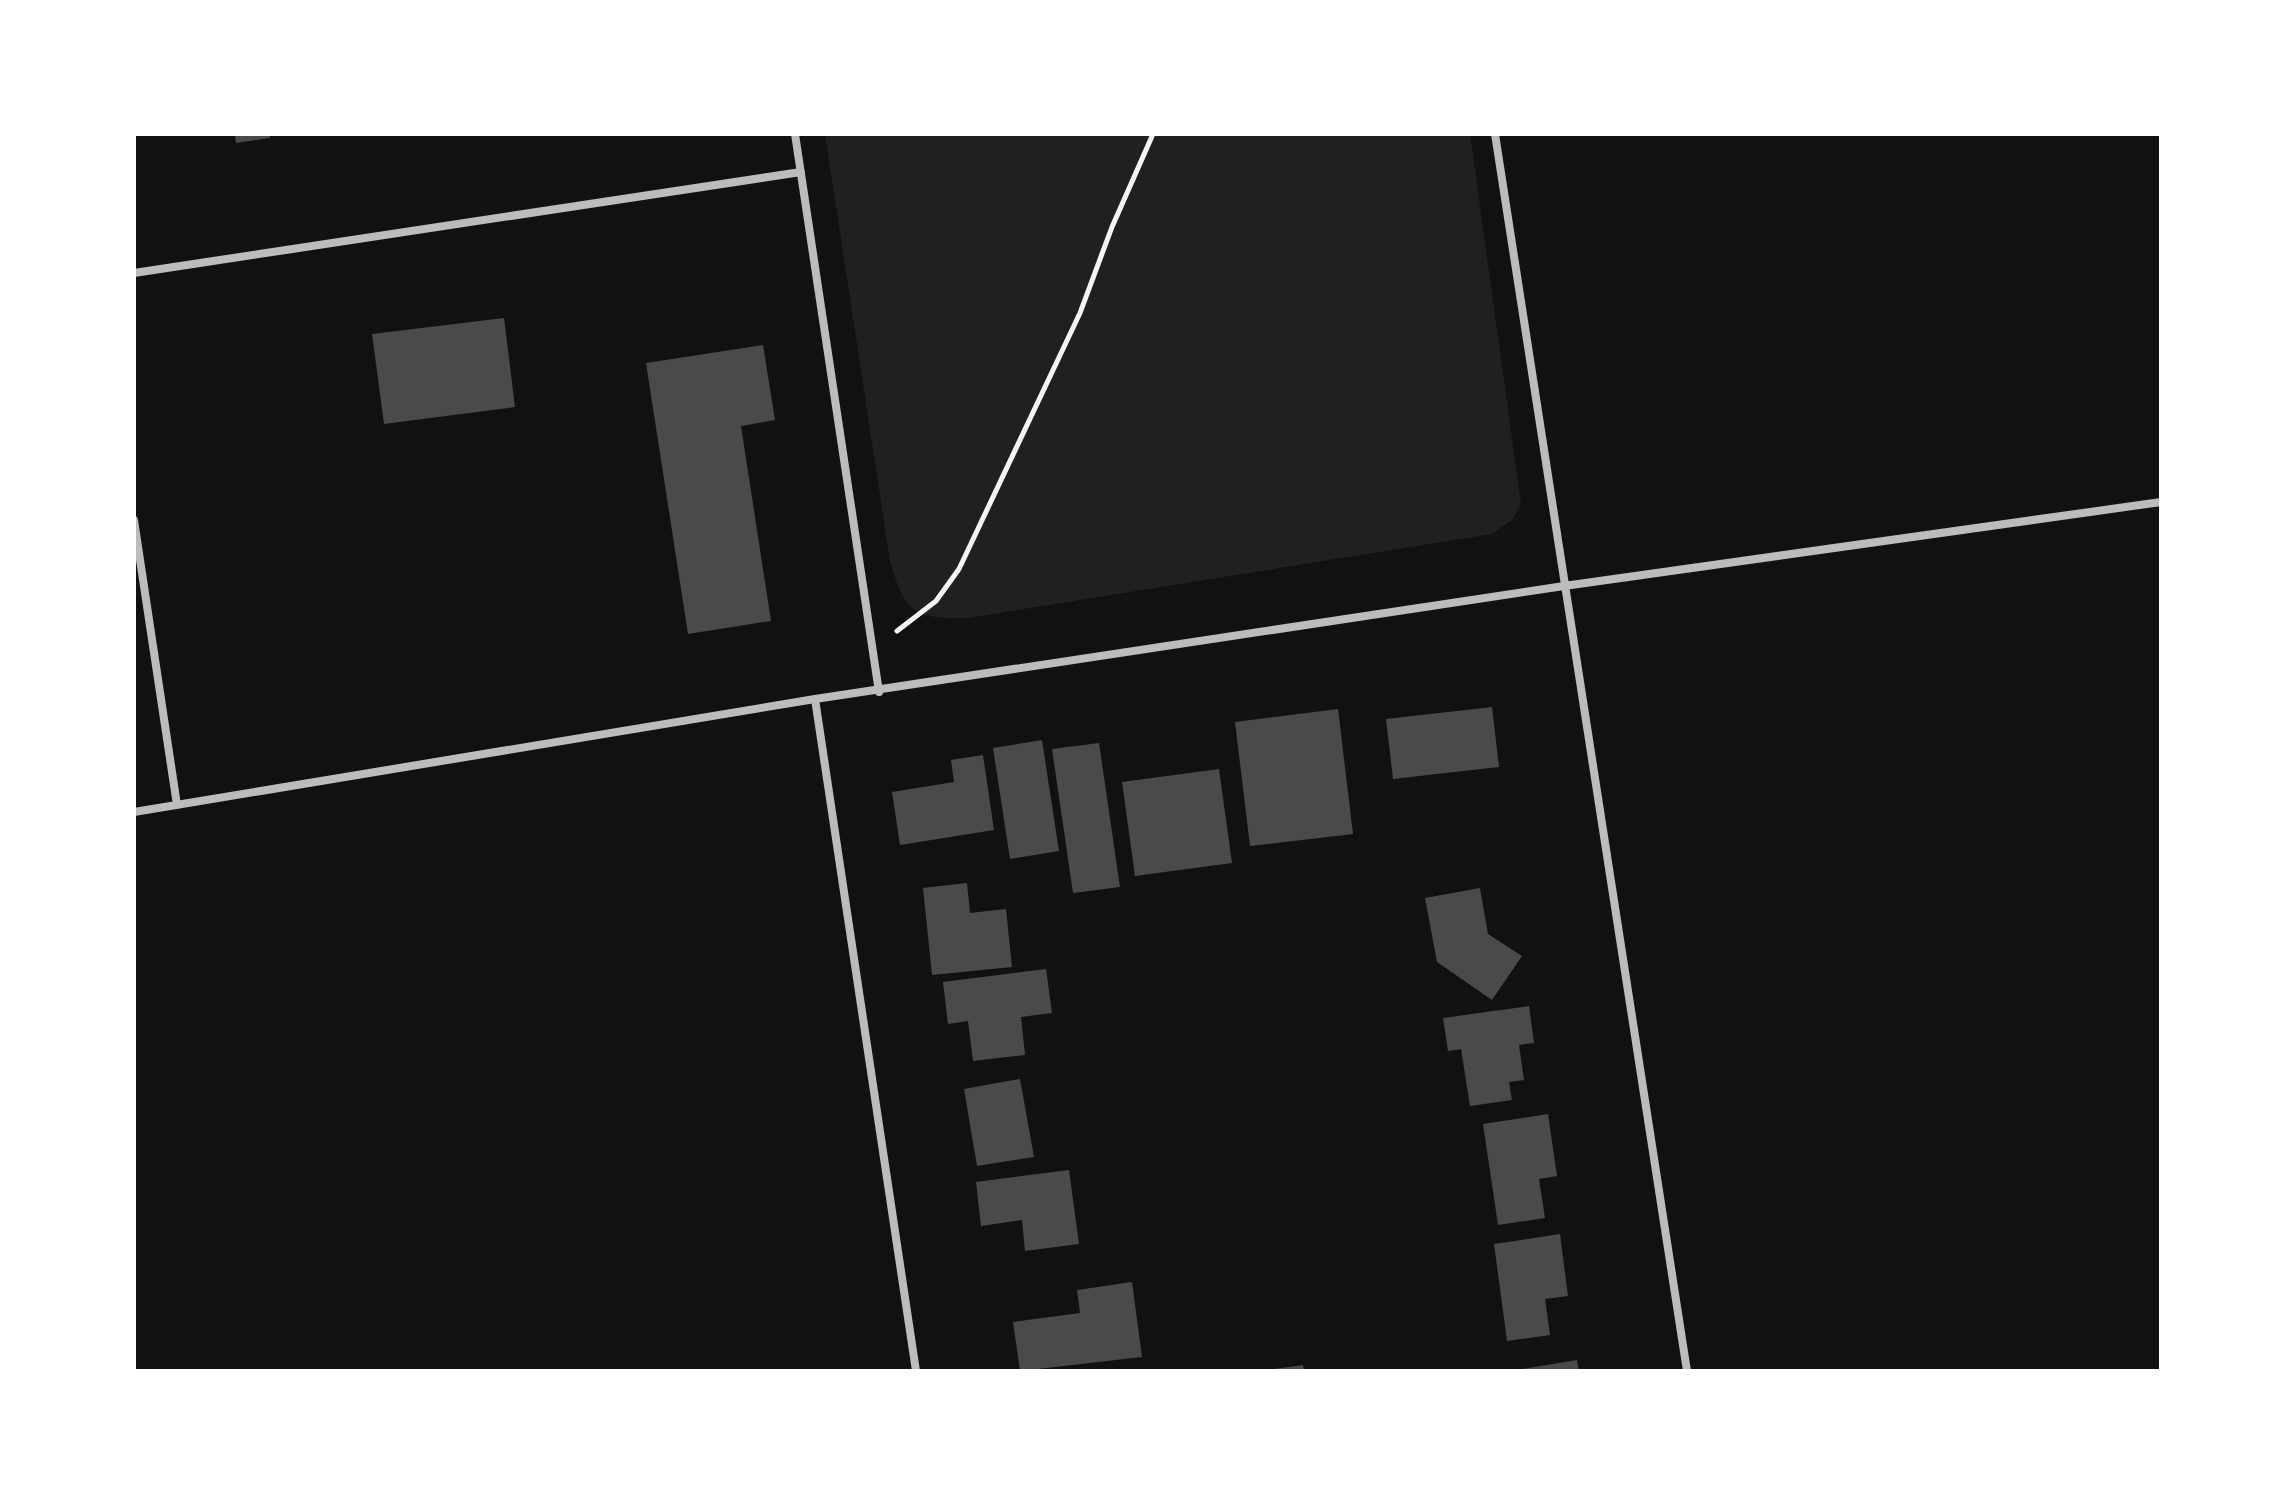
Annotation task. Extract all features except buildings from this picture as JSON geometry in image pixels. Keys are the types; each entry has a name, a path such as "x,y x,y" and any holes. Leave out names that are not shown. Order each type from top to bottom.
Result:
{"street":[{"path":"795,134 879,692"},
{"path":"1495,134 1687,1371"},
{"path":"134,273 801,172"},
{"path":"134,812 815,699 879,692 1564,586 2161,502"},
{"path":"134,520 177,805"},
{"path":"815,699 916,1371"}],"path":[{"path":"873,647 936,601 959,569 1074,327 1112,227 1153,134"}],"shaded area":[{"path":"825,134 1470,134 1521,504 1512,520 1492,534 968,618 923,614 907,602 890,561"}]}
